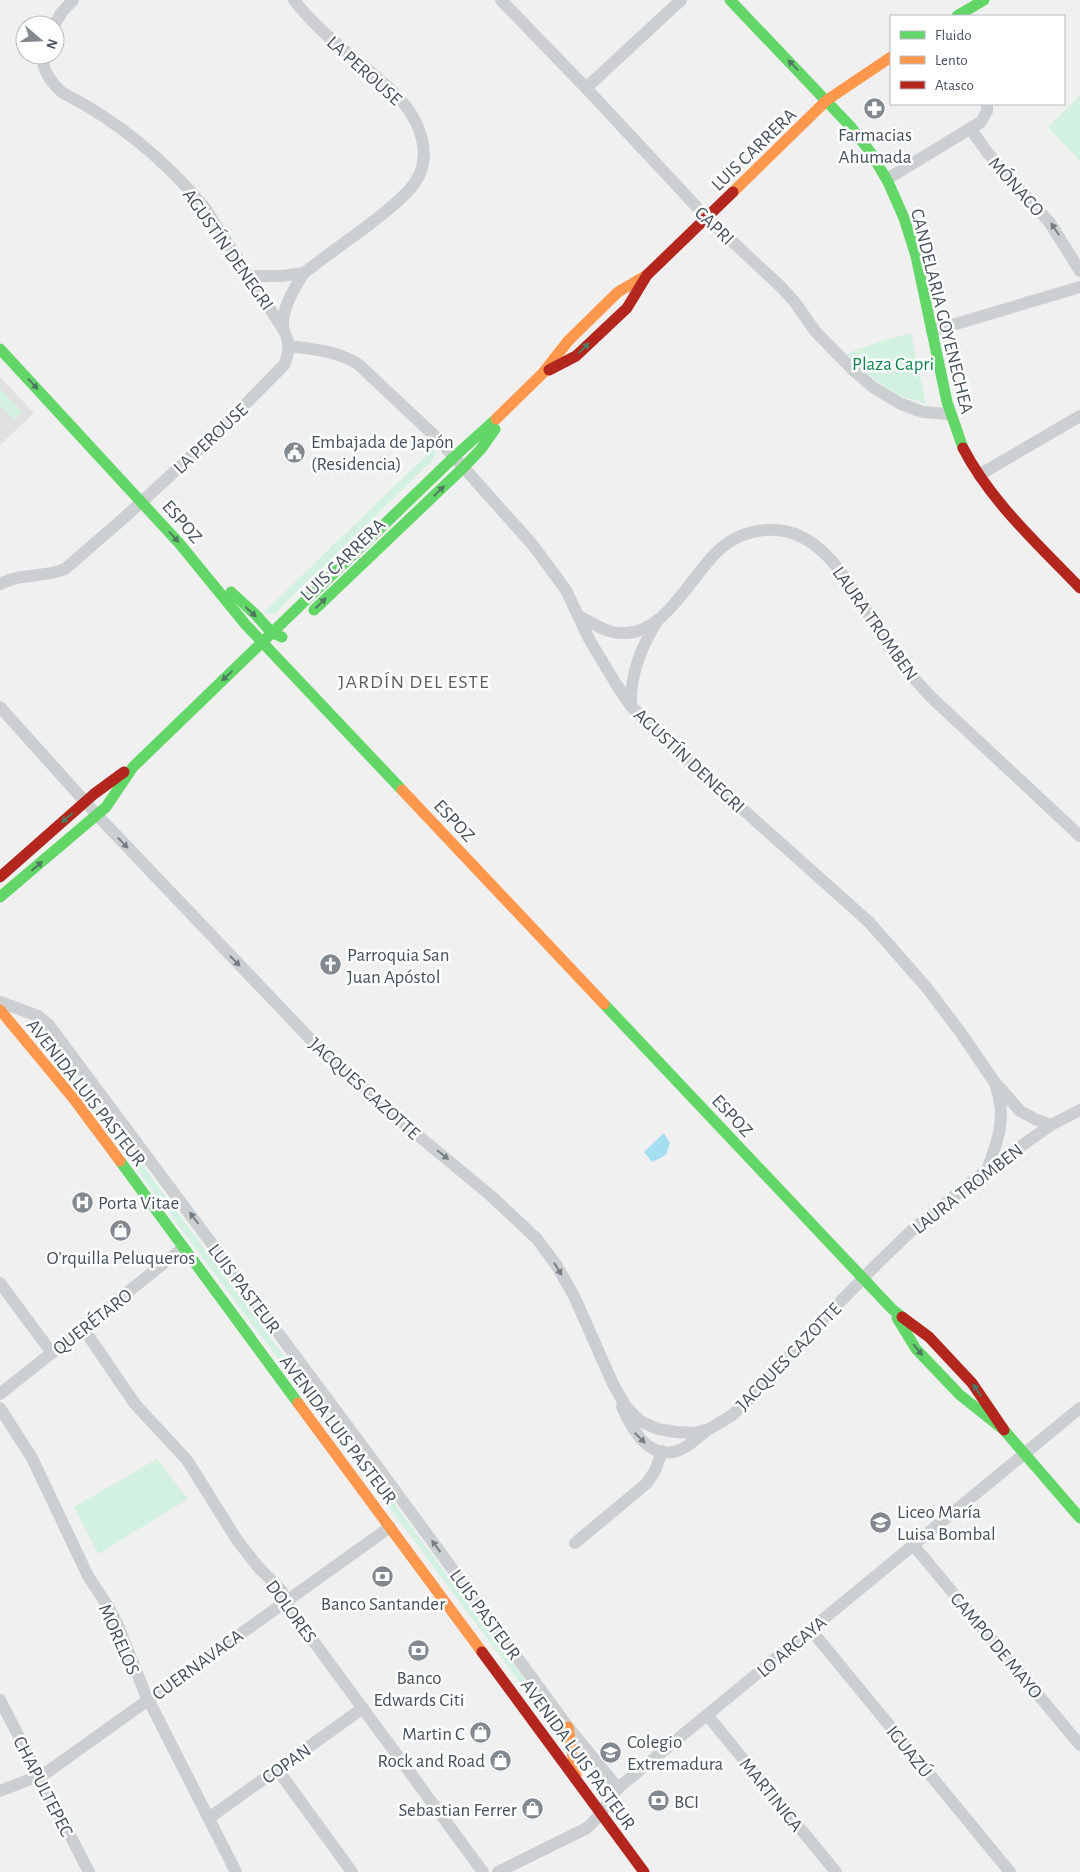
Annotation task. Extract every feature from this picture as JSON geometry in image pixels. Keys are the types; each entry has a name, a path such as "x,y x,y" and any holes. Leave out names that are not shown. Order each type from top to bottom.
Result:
{"street":[{"path":"60,15 73,0"},
{"name":"LA PEROUSE","path":"283,329 288,304 297,283 304,273 390,209 412,187 421,169 424,149 416,120 394,93 329,39 312,23 294,0"},
{"name":"CAPRI","path":"501,0 707,218 780,286 836,353 874,388 887,397 929,413 949,414"},
{"path":"586,88 680,0"},
{"name":"CANDELARIA GOYENECHEA","path":"730,0 827,100 859,136 887,179 908,229 949,414 961,445 979,475 1004,507 1079,583"},
{"path":"959,15 976,2"},
{"name":"LUIS CARRERA","path":"261,661 273,633 454,457 506,410 543,373 568,341 618,292 647,275 827,100 890,58"},
{"name":"AGUSTÍN DENEGRI","path":"44,65 45,70 55,87 62,93 131,136 178,177 204,208 283,329"},
{"path":"887,179 985,117 987,105"},
{"name":"MÓNACO","path":"970,128 987,152 1050,222 1080,271"},
{"name":"LA PEROUSE","path":"249,276 281,276 304,273"},
{"name":"LUIS CARRERA","path":"543,373 576,356 626,308 647,275"},
{"path":"932,331 1080,287"},
{"path":"283,329 289,346"},
{"name":"LA PEROUSE","path":"0,584 16,579 56,573 65,569 222,428 284,365 288,356 289,346"},
{"name":"AGUSTÍN DENEGRI","path":"289,346 325,351 348,358 358,364 438,439 551,567 566,590 601,662 631,706 654,730 869,922 901,957 938,1003 993,1080 1020,1111 1035,1120 1051,1124"},
{"name":"ESPOZ","path":"0,348 190,555 241,619 267,647 892,1309 929,1337 972,1384 1004,1430 1080,1518"},
{"name":"LUIS CARRERA","path":"307,616 464,467 490,437 506,410"},
{"path":"979,475 1080,416"},
{"name":"LAURA TROMBEN","path":"631,706 632,680 637,661 659,619 686,590 712,557 728,543 746,534 766,530 785,531 804,537 828,556 883,638 913,678 1080,836"},
{"path":"190,555 273,633"},
{"name":"LAURA TROMBEN","path":"579,616 612,632 620,633 642,629 659,619"},
{"name":"LUIS CARRERA","path":"0,897 90,808 118,776 133,767 214,689 267,647 289,633 273,633"},
{"name":"LUIS CARRERA","path":"186,717 210,704 235,685"},
{"path":"0,706 90,808"},
{"name":"LUIS CARRERA","path":"0,877 90,808 106,807 133,767"},
{"name":"JACQUES CAZOTTE","path":"90,808 316,1045 403,1123 490,1195 538,1239 557,1266 574,1296 630,1426 649,1445 662,1451 677,1452 730,1416 751,1398 802,1341 863,1278"},
{"name":"LUIS PASTEUR","path":"0,1002 38,1016 49,1024 568,1727 618,1788"},
{"name":"AVENIDA LUIS PASTEUR","path":"0,1010 73,1098 644,1872"},
{"name":"AGUSTÍN DENEGRI","path":"987,1170 999,1135 1002,1119 1000,1099 993,1080"},
{"name":"LAURA TROMBEN","path":"863,1278 912,1230 987,1170 1051,1124 1080,1110"},
{"name":"QUERÉTARO","path":"0,1394 183,1248"},
{"path":"0,1283 52,1353"},
{"name":"ESPOZ","path":"892,1309 916,1349 960,1395 1004,1430"},
{"name":"DOLORES","path":"84,1328 136,1404 187,1460 237,1540 259,1568 281,1590 292,1612 483,1872"},
{"name":"JACQUES CAZOTTE","path":"613,1384 626,1407 640,1421 676,1432 695,1433 709,1429"},
{"name":"MORELOS","path":"0,1408 32,1458 88,1576 108,1605 145,1693 236,1872"},
{"name":"LO ARCAYA","path":"498,1872 583,1831 592,1824 618,1788 1080,1408"},
{"path":"576,1543 646,1484 655,1471 662,1451"},
{"name":"CUERNAVACA","path":"0,1792 40,1777 390,1527"},
{"name":"CAMPO DE MAYO","path":"914,1546 1080,1745"},
{"name":"IGUAZÚ","path":"811,1630 1007,1871"},
{"name":"CHAPULTEPEC","path":"0,1700 89,1872"},
{"name":"COPAN","path":"209,1818 363,1708"},
{"name":"MARTINICA","path":"707,1715 836,1872"},
{"path":"568,1727 577,1781"},
{"path":"277,1769 352,1872"}],"shaded area":[{"path":"0,377 34,413 0,445"}],"green space":[{"path":"1080,95 1080,161 1048,127"},
{"name":"Plaza Capri","path":"911,333 926,404 903,397 880,384 846,354"},
{"path":"0,389 22,412 14,420 0,406"},
{"path":"434,448 435,456 432,461 275,613 263,613"},
{"path":"24,1021 36,1028 79,1080 564,1732 565,1743 96,1115"},
{"path":"157,1459 188,1499 98,1554 74,1507"}],"water":[{"path":"664,1133 670,1143 666,1155 652,1162 644,1152"}],"traffic: fast":[{"path":"730,0 851,127 871,153 888,182 904,218 916,256 947,402 963,448"},
{"path":"959,15 984,0"},
{"path":"0,349 179,543 246,625 402,790"},
{"path":"0,897 106,807 133,767 454,457 496,419"},
{"path":"314,610 464,467 481,449 495,429"},
{"path":"231,592 271,632 282,637"},
{"path":"604,1004 892,1309 902,1317"},
{"path":"120,1161 298,1403"},
{"path":"897,1318 916,1349 960,1395 1004,1430 1080,1518"}],"traffic: slow":[{"path":"733,192 827,100 890,58"},
{"path":"496,419 543,373 568,341 618,292 647,275"},
{"path":"402,790 604,1004"},
{"path":"0,1010 73,1098 120,1161"},
{"path":"298,1403 482,1652"},
{"path":"568,1727 576,1775"}],"traffic: jam":[{"path":"549,370 576,356 627,308 647,275 733,192"},
{"path":"963,448 974,468 1016,522 1080,588"},
{"path":"0,877 94,794 124,772"},
{"path":"902,1317 929,1337 972,1383 1004,1430"},
{"path":"482,1652 644,1872"}],"place":[{"name":"Farmacias Ahumada","path":"875,108"},
{"name":"Embajada de Japón (Residencia)","path":"295,452"},
{"name":"Parroquia San Juan Apóstol","path":"331,965"},
{"name":"Porta Vitae","path":"82,1202"},
{"name":"O'rquilla Peluqueros","path":"121,1231"},
{"name":"Liceo María Luisa Bombal","path":"881,1522"},
{"name":"Banco Santander","path":"383,1577"},
{"name":"Banco Edwards Citi","path":"419,1651"},
{"name":"Martin C","path":"481,1733"},
{"name":"Colegio Extremadura","path":"611,1752"},
{"name":"Rock and Road","path":"501,1760"},
{"name":"BCI","path":"658,1801"},
{"name":"Sebastian Ferrer","path":"533,1809"}],"district":[{"name":"JARDÍN DEL ESTE","path":"414,681"}]}
